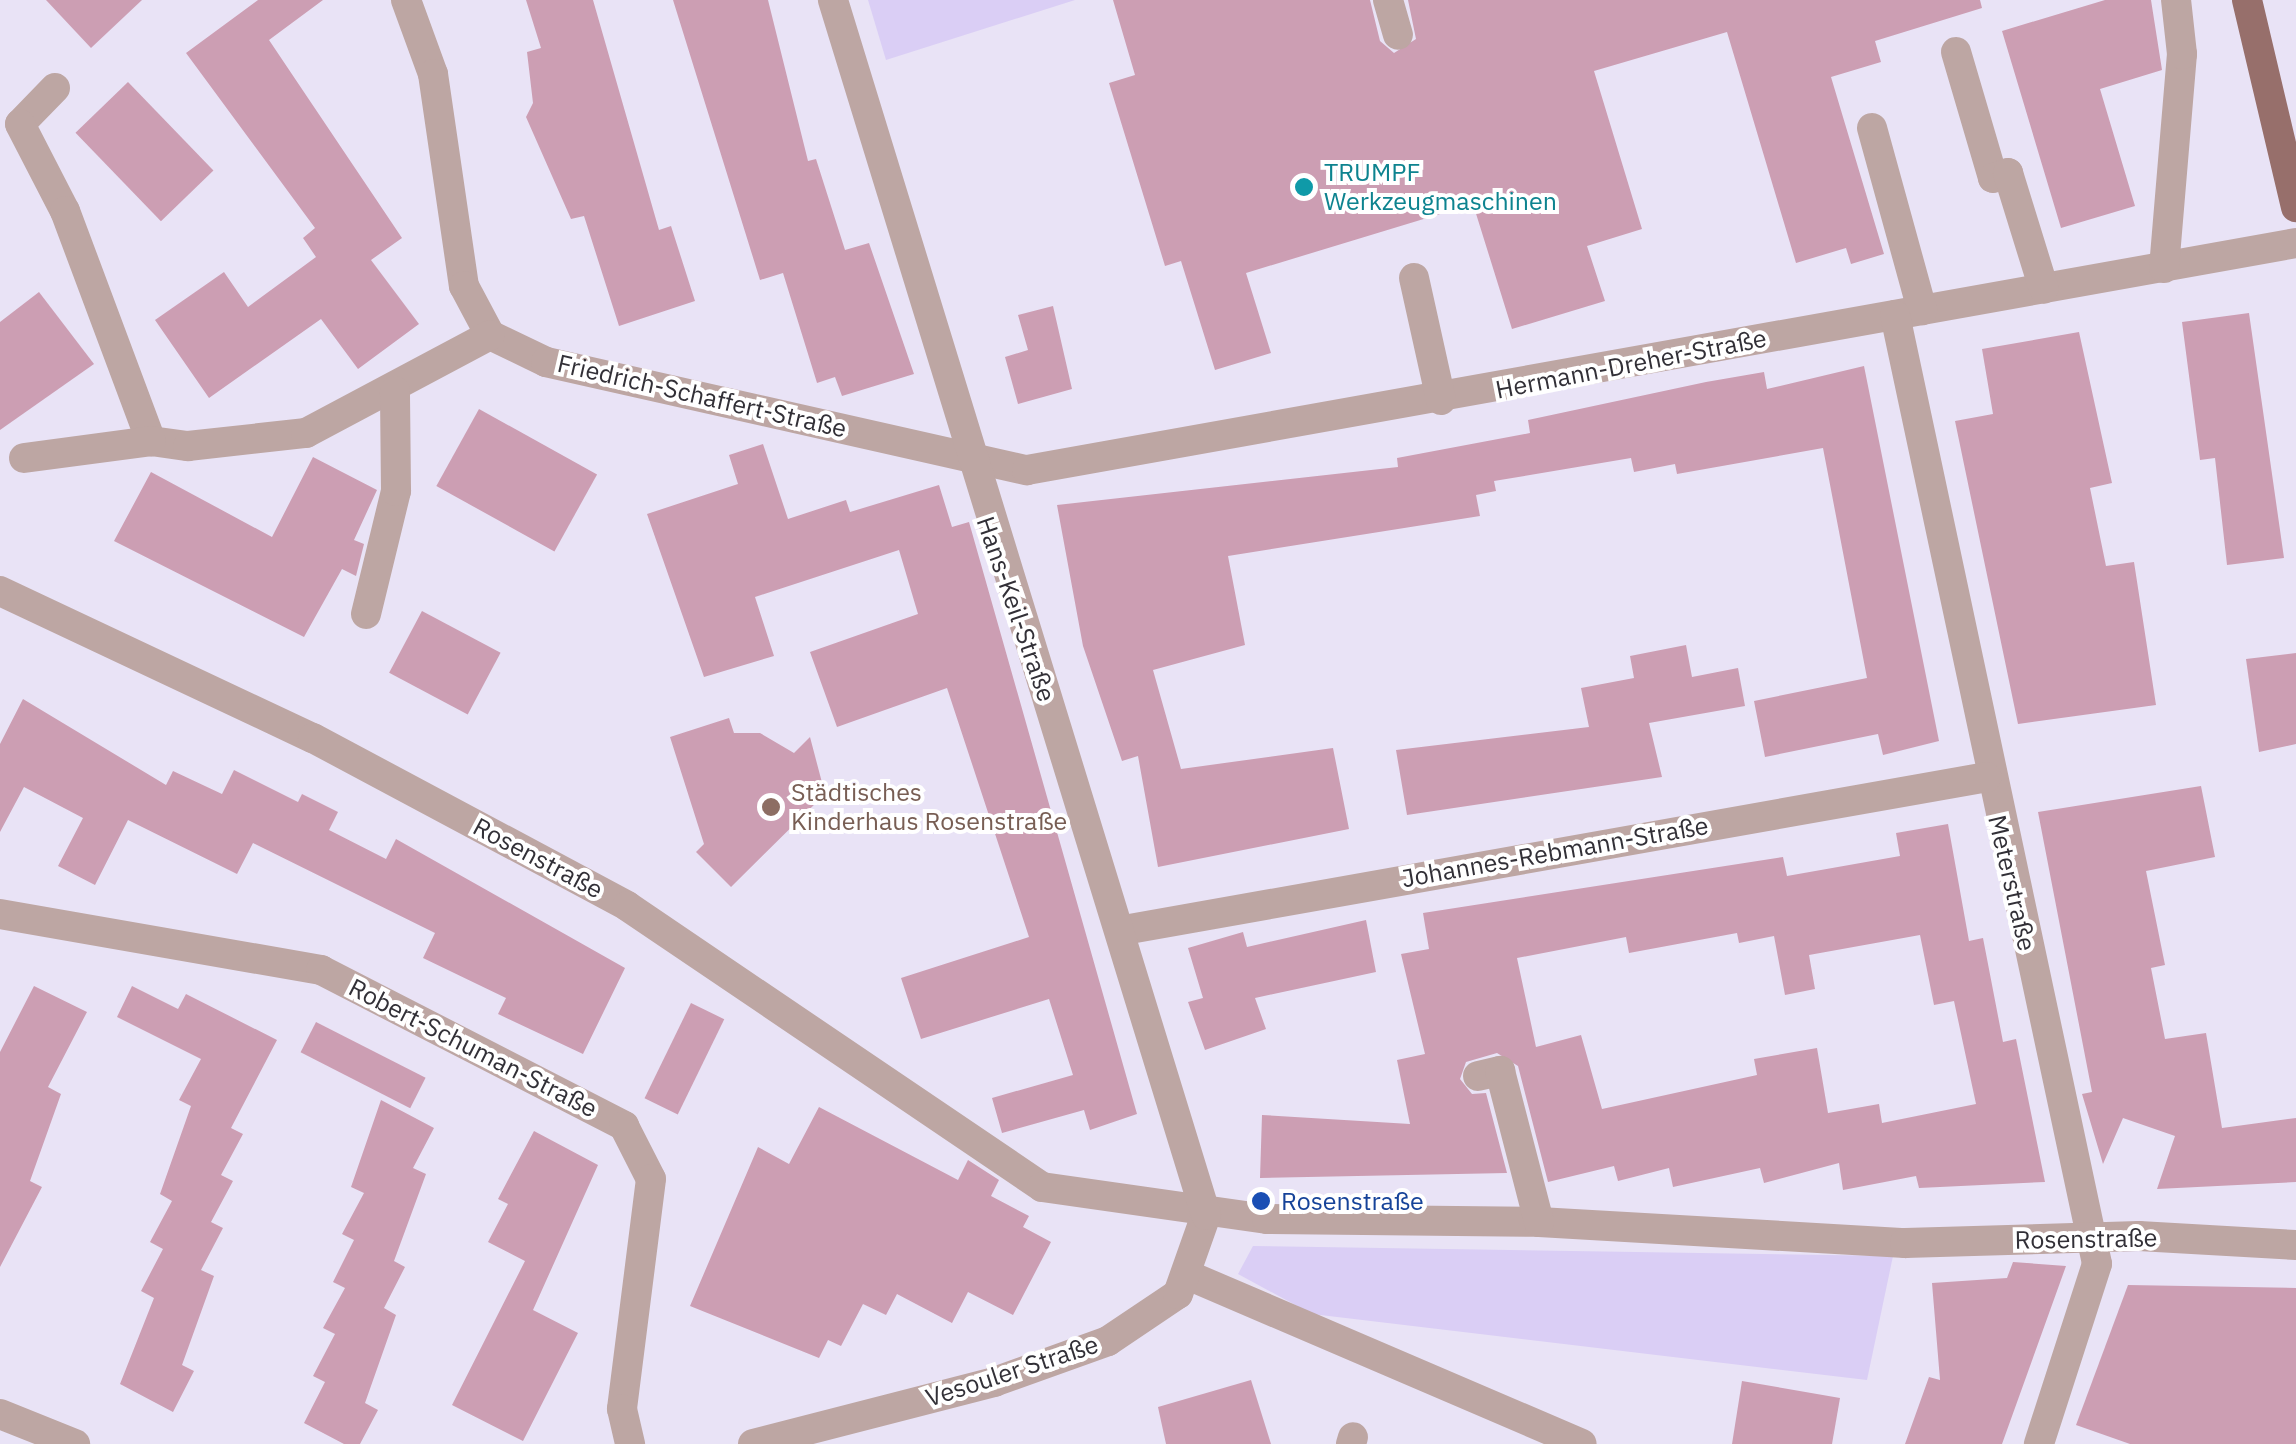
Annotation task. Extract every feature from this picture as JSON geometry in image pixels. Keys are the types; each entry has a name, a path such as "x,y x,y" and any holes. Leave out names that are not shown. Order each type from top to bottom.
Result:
{"main road":[{"path":"2247,0 2296,208"}],"street":[{"path":"24,458 151,441 188,446 306,432 395,392 490,335 464,286 433,74 406,0"},
{"name":"Hans-Keil-Straße","path":"832,0 966,455 1124,930 1206,1216"},
{"path":"1388,0 1398,36"},
{"path":"2164,268 2182,54 2176,0"},
{"path":"1956,52 1994,178 2008,173 2044,289"},
{"path":"55,88 20,124 65,211 151,441"},
{"name":"Meterstraße","path":"1872,128 1909,313 1988,777 2092,1238 2089,1302 2039,1444"},
{"name":"Hermann-Dreher-Straße","path":"966,455 1028,470 1441,400 2296,243"},
{"path":"1414,278 1441,400"},
{"name":"Friedrich-Schaffert-Straße","path":"490,335 546,362 966,455"},
{"path":"366,614 396,491 395,392"},
{"name":"Rosenstraße","path":"0,591 313,738 627,906 754,988 1042,1187 1206,1216 1539,1222 1904,1244 2092,1238 2296,1246"},
{"name":"Johannes-Rebmann-Straße","path":"1124,930 1988,777"},
{"name":"Robert-Schuman-Straße","path":"0,914 321,970 624,1126 651,1179 622,1408 630,1444"},
{"path":"1478,1076 1500,1071 1539,1222"},
{"path":"1206,1216 1190,1276 1582,1444"},
{"name":"Vesouler Straße","path":"753,1444 994,1382 1108,1341 1190,1276"},
{"path":"0,1414 75,1444"}],"shaded area":[{"path":"868,0 1075,0 886,60"},
{"path":"1253,1246 1893,1256 1867,1380 1312,1314 1238,1274"}],"building":[{"path":"46,0 142,0 91,48"},
{"path":"258,0 323,0 269,40 402,238 371,260 419,324 358,369 321,319 209,398 155,320 224,272 248,307 316,257 303,238 315,228 186,53"},
{"path":"526,0 593,0 659,230 671,226 695,301 619,326 584,216 571,219 526,117 533,103 527,52 541,48"},
{"path":"673,0 768,0 808,161 816,159 845,250 869,243 914,374 842,396 835,377 817,383 783,273 760,280"},
{"path":"1113,0 1370,0 1380,41 1394,53 1416,39 1408,0 1980,0 1982,8 1875,41 1881,62 1831,77 1884,254 1851,264 1846,248 1796,263 1727,32 1594,71 1642,229 1587,246 1605,301 1512,329 1473,204 1246,273 1271,353 1215,370 1181,261 1165,266 1109,83 1135,75"},
{"path":"2105,0 2151,0 2162,70 2100,89 2135,206 2061,228 2002,31"},
{"path":"128,82 213,170 161,221 75,133"},
{"path":"39,292 94,364 0,430 0,322"},
{"path":"1053,306 1072,389 1018,404 1005,357 1028,350 1018,315"},
{"path":"2249,313 2284,558 2227,565 2215,458 2200,460 2182,322"},
{"path":"2079,332 2112,483 2090,488 2106,566 2134,562 2156,705 2018,724 1955,421 1993,414 1982,349"},
{"path":"1864,366 1939,741 1883,755 1878,734 1765,757 1754,701 1867,678 1823,448 1677,474 1675,464 1634,472 1631,458 1494,481 1496,491 1476,495 1480,516 1228,556 1245,645 1153,670 1181,769 1333,748 1349,829 1158,867 1138,756 1122,761 1083,646 1057,505 1398,467 1397,458 1530,433 1528,420 1764,372 1767,389"},
{"path":"479,409 597,474 554,551 436,486"},
{"path":"763,444 788,519 846,500 850,512 939,485 952,527 969,522 1137,1114 1090,1130 1084,1110 1002,1133 992,1098 1073,1075 1049,999 921,1039 901,978 1029,937 947,688 837,727 810,652 918,614 899,550 755,597 774,656 704,677 647,514 738,484 729,455"},
{"path":"313,457 377,490 354,540 364,544 356,576 342,569 304,637 114,541 151,472 272,537"},
{"path":"422,611 501,653 468,715 389,673"},
{"path":"1686,645 1692,677 1738,668 1745,706 1649,723 1662,777 1407,815 1396,750 1589,727 1581,688 1634,678 1630,656"},
{"path":"2296,653 2296,744 2259,752 2246,659"},
{"path":"23,699 166,785 173,771 222,794 234,770 298,802 302,794 338,812 329,830 386,859 396,839 625,968 583,1054 498,1014 506,998 423,958 435,933 253,843 237,874 128,820 95,885 58,866 83,818 24,787 0,832 0,744"},
{"name":"Städtisches Kinderhaus Rosenstraße","path":"729,718 734,733 760,733 794,753 810,737 825,794 731,887 696,852 704,844 670,737"},
{"path":"2201,786 2215,857 2146,871 2165,965 2151,968 2165,1039 2206,1033 2222,1128 2296,1118 2296,1182 2157,1189 2175,1136 2123,1118 2103,1164 2082,1094 2092,1092 2038,812"},
{"path":"1948,824 1969,941 1983,938 2003,1042 2016,1039 2045,1182 1919,1188 1916,1176 1843,1190 1839,1163 1764,1183 1760,1168 1673,1187 1669,1168 1618,1181 1614,1166 1548,1182 1518,1066 1497,1053 1466,1062 1460,1079 1472,1094 1486,1093 1507,1173 1260,1178 1262,1115 1410,1124 1397,1060 1425,1054 1401,954 1429,949 1423,913 1783,857 1787,876 1900,856 1896,833","holes":["1737,933 1739,943 1774,936 1785,995 1815,989 1809,955 1920,935 1934,1005 1954,1001 1976,1104 1882,1123 1879,1104 1828,1113 1817,1048 1754,1059 1757,1075 1602,1109 1581,1035 1536,1047 1517,958 1626,937 1629,953"]},
{"path":"1366,920 1376,972 1255,998 1266,1029 1205,1050 1188,1002 1203,998 1188,948 1243,932 1247,947"},
{"path":"34,986 87,1012 48,1087 61,1094 30,1181 42,1187 0,1267 0,1052"},
{"path":"132,986 178,1009 186,994 277,1040 231,1128 243,1134 221,1175 233,1181 211,1222 223,1228 201,1270 214,1276 182,1365 194,1371 173,1412 120,1384 154,1298 141,1291 163,1249 150,1242 172,1201 160,1194 191,1106 179,1100 201,1059 117,1017"},
{"path":"691,1003 724,1019 678,1114 645,1098"},
{"path":"316,1022 426,1078 410,1108 301,1052"},
{"path":"381,1100 434,1128 413,1168 426,1174 394,1261 405,1267 384,1308 396,1315 365,1403 378,1410 360,1444 344,1444 304,1423 325,1382 313,1376 335,1334 323,1328 345,1288 333,1282 354,1240 342,1234 364,1193 351,1187"},
{"path":"819,1107 958,1180 968,1160 999,1180 991,1196 1029,1216 1023,1227 1051,1242 1013,1315 968,1292 952,1323 897,1294 886,1315 863,1304 841,1346 828,1340 819,1358 690,1306 758,1147 789,1164"},
{"path":"534,1131 598,1165 533,1310 578,1333 523,1441 452,1405 525,1261 488,1242 508,1204 498,1199"},
{"path":"2013,1262 2066,1266 2002,1444 1905,1444 1929,1377 1940,1380 1932,1283 2007,1278"},
{"path":"2128,1285 2296,1288 2296,1444 2130,1444 2076,1425"},
{"path":"1251,1380 1271,1444 1166,1444 1158,1407"},
{"path":"1742,1381 1840,1398 1832,1444 1732,1444"}],"place":[{"name":"TRUMPF Werkzeugmaschinen","path":"1304,187"},
{"name":"Städtisches Kinderhaus Rosenstraße","path":"771,807"},
{"name":"Rosenstraße","path":"1261,1201"}]}
